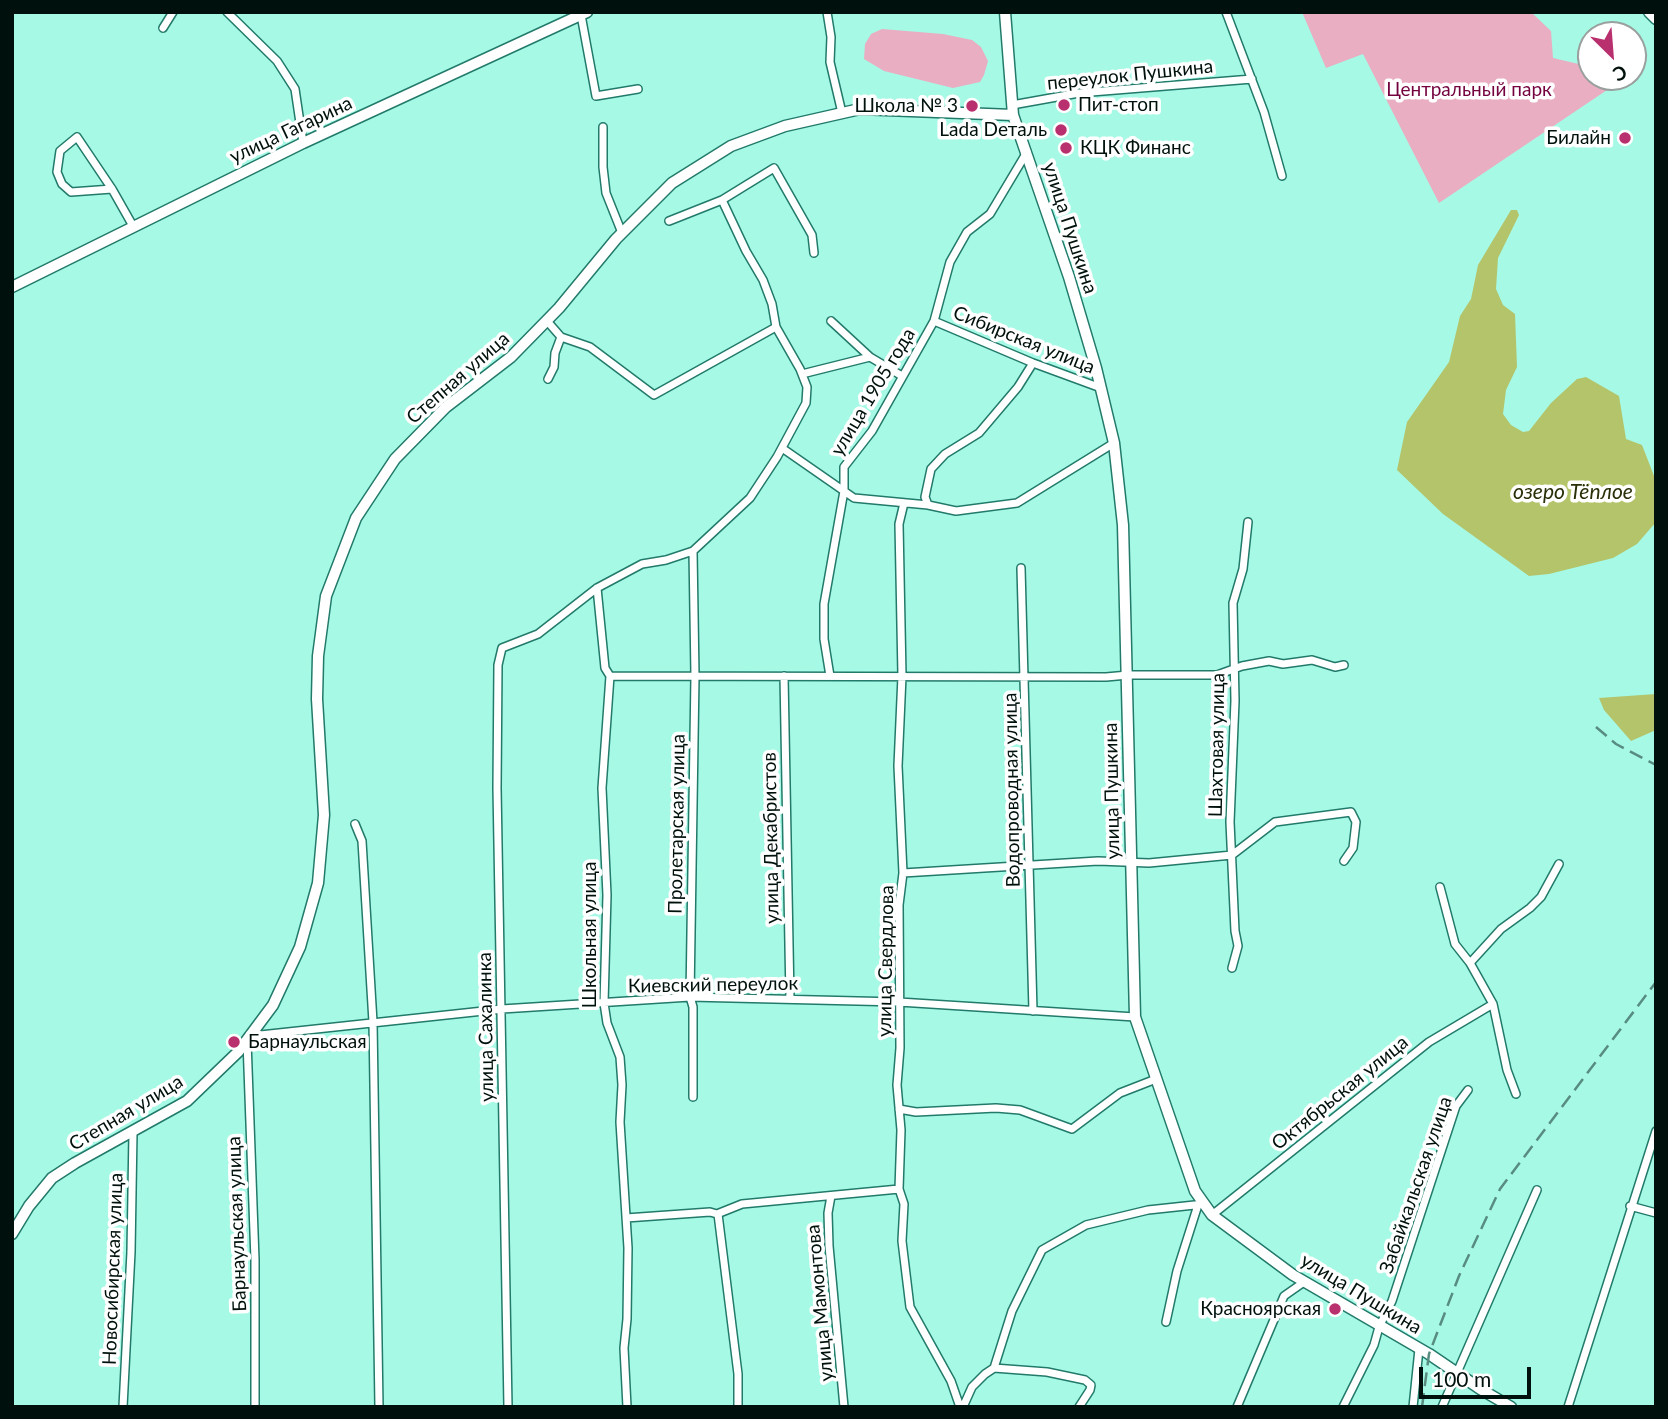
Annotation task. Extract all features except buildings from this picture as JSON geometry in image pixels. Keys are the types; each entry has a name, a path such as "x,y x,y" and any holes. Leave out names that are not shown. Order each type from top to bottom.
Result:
{"street":[{"path":"163,28 173,12"},
{"path":"227,12 277,61 295,89 303,143"},
{"path":"827,12 831,37 830,62 842,113"},
{"name":"улица Пушкина","path":"1005,12 1013,110 1069,277 1114,443 1124,525 1135,1017 1195,1191 1201,1205 1212,1215 1304,1282 1511,1407"},
{"path":"1226,12 1264,112 1282,176"},
{"path":"1649,12 1656,19"},
{"path":"584,14 596,96 638,89"},
{"name":"улица Гагарина","path":"12,287 303,143 584,14"},
{"name":"переулок Пушкина","path":"1013,110 1079,93 1252,79"},
{"name":"Степная улица","path":"12,1234 29,1206 52,1178 187,1101 249,1039 273,1005 300,947 318,883 324,815 317,699 318,656 326,596 356,518 395,459 446,407 511,357 547,321 622,233 672,183 731,146 785,126 859,109 959,114 1013,110"},
{"path":"603,127 606,193 622,233"},
{"path":"112,189 71,192 62,184 57,172 60,151 77,137 112,189 133,226"},
{"name":"улица 1905 года","path":"830,676 824,639 824,604 844,491 844,467 872,431 934,321 950,262 967,232 990,214 1027,152"},
{"path":"669,221 722,200 774,168 812,235 814,253"},
{"path":"597,588 642,564 693,551 750,498 782,448 806,403 807,387 801,371 776,327 772,304 763,280 722,200"},
{"path":"547,321 561,337 590,347 654,394 776,327"},
{"path":"831,321 870,357 902,376"},
{"name":"Сибирская улица","path":"934,321 1032,363 1101,388"},
{"path":"548,379 561,337"},
{"path":"801,371 870,357"},
{"path":"928,505 925,497 931,469 945,454 979,433 1017,387 1032,363"},
{"path":"782,448 853,498 928,505 956,511 1017,503 1114,443"},
{"name":"улица Свердлова","path":"904,503 899,524 902,676 898,766 903,873 899,1002 899,1189 904,1204 902,1241 911,1307 951,1381 961,1407"},
{"name":"Шахтовая улица","path":"1232,968 1238,946 1230,822 1233,603 1243,569 1248,522"},
{"name":"Пролетарская улица","path":"693,551 695,676 690,997 693,1007 693,1097"},
{"name":"Водопроводная улица","path":"1021,568 1033,1011"},
{"name":"улица Сахалинка","path":"508,1407 497,788 498,665 502,648 538,634 597,588"},
{"name":"Школьная улица","path":"597,588 605,668 610,676 602,788 607,895 604,1003 607,1023 620,1057 622,1085 627,1407"},
{"path":"610,676 1106,677 1217,675 1269,661 1283,664 1312,660 1335,667 1345,666"},
{"name":"улица Декабристов","path":"784,676 790,999"},
{"path":"903,873 1098,861 1149,863 1232,855 1275,822 1352,812 1356,822 1353,848 1344,861"},
{"path":"355,824 362,841 373,1022 379,1407"},
{"path":"1470,963 1501,929 1541,897 1559,864"},
{"path":"1440,887 1455,944 1470,963 1493,1004 1507,1070 1516,1094"},
{"name":"Киевский переулок","path":"249,1039 373,1022 502,1009 690,997 899,1002 1135,1017"},
{"name":"Октябрьская улица","path":"1212,1215 1429,1042 1493,1004"},
{"name":"Барнаульская улица","path":"249,1039 255,1261 255,1407"},
{"path":"899,1109 916,1112 996,1108 1020,1110 1072,1129 1120,1093 1156,1079"},
{"name":"Забайкальская улица","path":"1343,1407 1374,1345 1379,1327 1392,1301 1456,1106 1468,1090"},
{"path":"1568,1407 1656,1131"},
{"name":"Новосибирская улица","path":"123,1407 131,1252 133,1132"},
{"path":"626,1218 710,1212 718,1214 742,1204 899,1189"},
{"path":"1442,1407 1537,1190"},
{"name":"улица Мамонтова","path":"831,1196 828,1213 829,1245 844,1407"},
{"path":"961,1407 972,1387 994,1368 1012,1311 1042,1250 1086,1225 1148,1210 1201,1205 1177,1271 1166,1322"},
{"path":"1630,1206 1656,1213"},
{"path":"718,1214 738,1374 738,1407"},
{"path":"1237,1407 1284,1296 1304,1282"},
{"path":"1413,1407 1419,1349"},
{"path":"994,1368 1085,1380 1091,1385 1079,1407"}],"green space":[{"name":"Центральный парк","path":"1302,12 1531,12 1551,31 1553,58 1577,64 1577,91 1606,91 1439,203 1363,54 1326,68"},
{"path":"882,29 943,34 972,40 981,47 988,61 984,75 980,82 953,88 884,71 864,59 865,44 871,34"}],"water":[{"name":"озеро Тёплое","path":"1511,210 1517,210 1519,215 1498,258 1496,289 1503,305 1515,314 1517,367 1506,390 1503,414 1511,425 1523,432 1529,431 1551,403 1577,379 1586,377 1619,396 1626,439 1642,445 1656,481 1656,522 1637,544 1613,558 1549,574 1529,576 1443,514 1397,470 1407,422 1449,362 1460,316 1471,299 1478,265"},
{"path":"1656,694 1656,730 1631,741 1604,710 1599,698"}],"railway":[{"path":"1596,727 1616,744 1656,765"},
{"path":"1422,1407 1429,1354 1459,1276 1500,1189 1656,982"}],"place":[{"name":"Пит-стоп","path":"1064,105"},
{"name":"Школа № 3","path":"972,106"},
{"name":"Lada Dеталь","path":"1061,130"},
{"name":"Билайн","path":"1625,138"},
{"name":"КЦК Финанс","path":"1066,148"},
{"name":"Барнаульская","path":"234,1042"},
{"name":"Красноярская","path":"1335,1309"}]}
